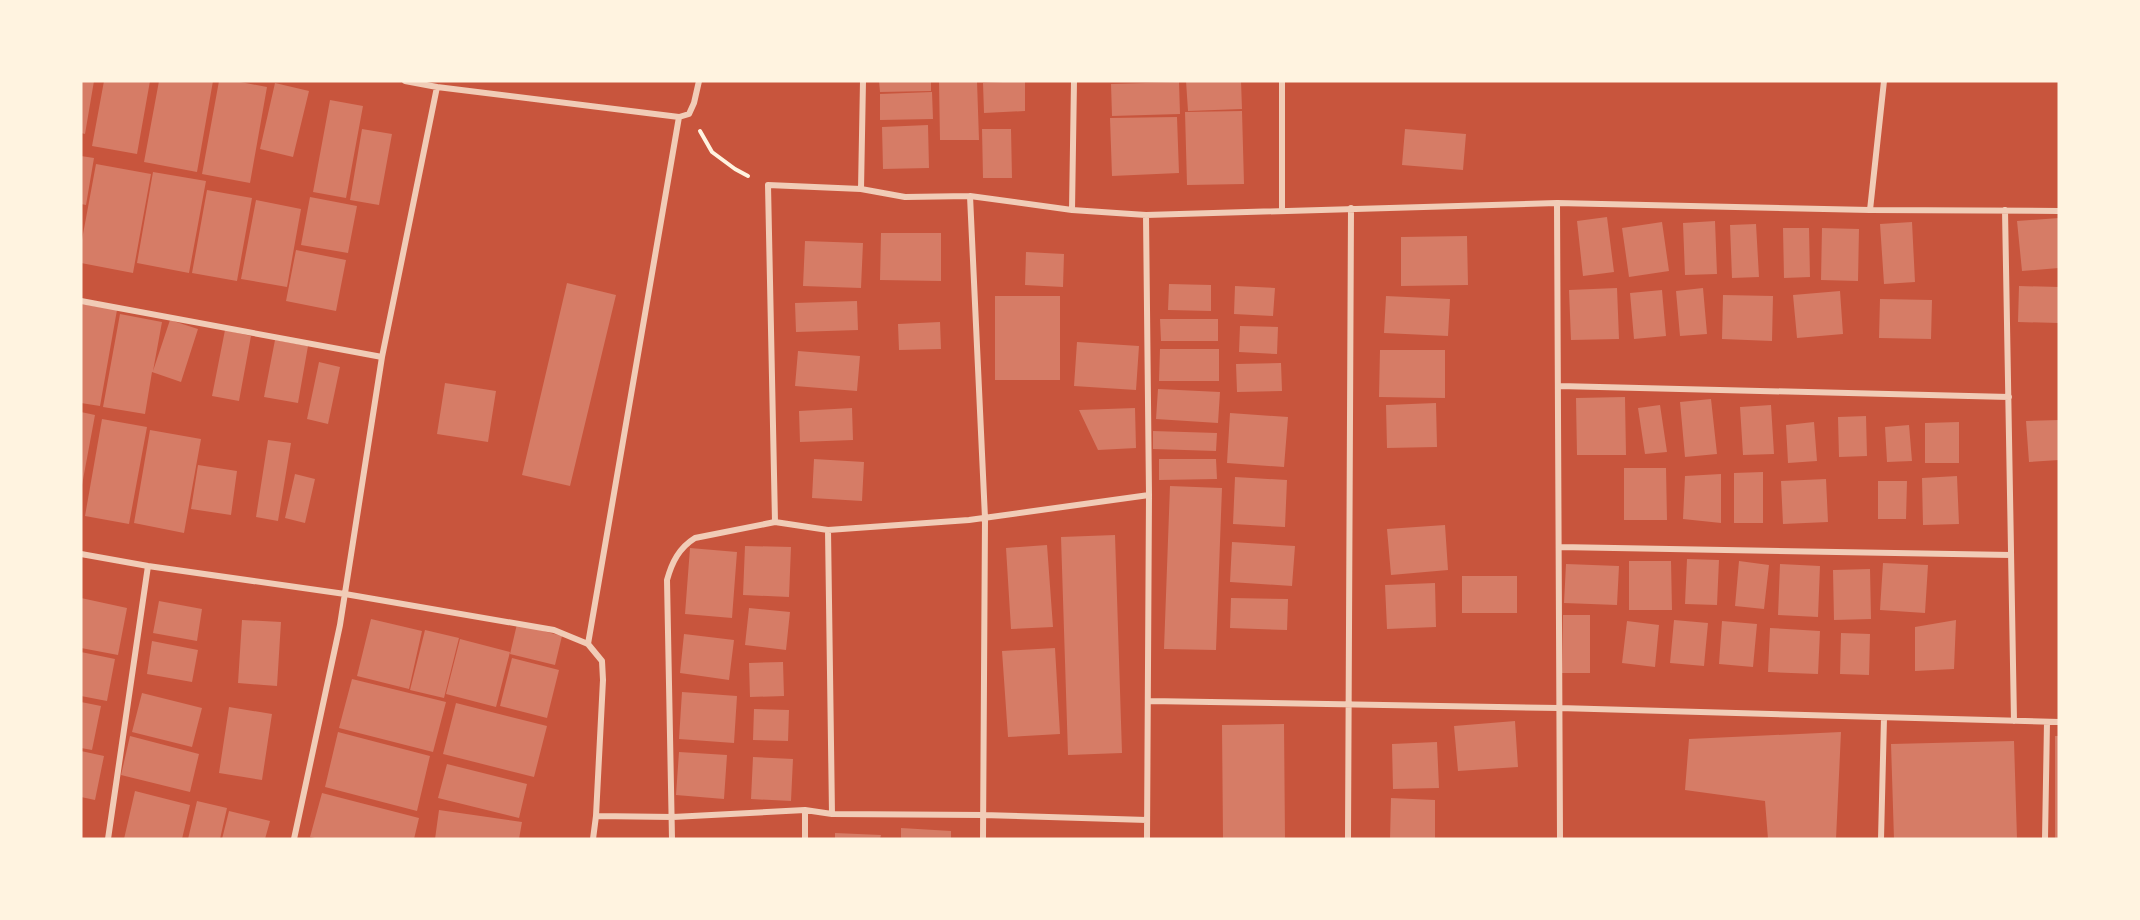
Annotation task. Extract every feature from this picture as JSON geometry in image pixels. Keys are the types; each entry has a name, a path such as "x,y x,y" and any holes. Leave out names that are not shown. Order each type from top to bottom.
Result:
{"street":[{"path":"405,81 679,117 689,114 699,81"},
{"path":"861,189 863,81"},
{"path":"1072,210 1074,81"},
{"path":"1282,81 1282,210"},
{"path":"1870,210 1884,81"},
{"path":"294,839 345,594 382,357 437,87"},
{"path":"588,644 679,117"},
{"path":"775,522 768,185 861,189 905,197 970,196 1072,210 1146,215 1557,203 1870,210 2059,211"},
{"path":"970,196 985,518 982,839"},
{"path":"1557,203 1560,839"},
{"path":"1348,839 1351,208"},
{"path":"2006,210 2014,721"},
{"path":"1146,215 1149,495 1147,839"},
{"path":"81,301 382,357"},
{"path":"1559,386 2009,397"},
{"path":"672,839 667,580 672,563 685,544 695,538 775,522 828,530 985,518 1149,495"},
{"path":"828,530 832,814"},
{"path":"1559,547 2011,555"},
{"path":"81,554 148,566 345,594 554,630 588,644 602,661 603,680 593,839"},
{"path":"108,839 148,566"},
{"path":"1149,701 1559,708 2059,722"},
{"path":"1881,839 1884,717"},
{"path":"2045,839 2047,722"},
{"path":"596,816 673,817 805,810 832,814 983,815 1147,820"},
{"path":"805,810 805,839"}],"path":[{"path":"689,114 712,152 735,169 768,185"}],"building":[{"path":"81,81 94,81 85,134 81,133"},
{"path":"104,81 150,81 137,154 92,146"},
{"path":"159,81 213,81 197,172 144,162"},
{"path":"219,81 235,81 267,87 250,183 202,174"},
{"path":"879,81 931,81 931,91 880,92"},
{"path":"939,81 977,81 979,140 940,140"},
{"path":"1025,81 1025,111 984,113 983,83"},
{"path":"1186,81 1241,81 1242,109 1188,111"},
{"path":"1179,82 1180,114 1112,116 1111,84"},
{"path":"275,83 309,91 293,157 260,149"},
{"path":"932,92 933,119 880,120 880,94"},
{"path":"330,100 363,106 346,198 313,192"},
{"path":"1242,111 1244,184 1187,185 1185,112"},
{"path":"1177,117 1179,173 1112,176 1110,118"},
{"path":"928,125 929,168 883,169 882,127"},
{"path":"362,129 392,134 379,205 350,200"},
{"path":"982,129 1011,129 1012,178 983,178"},
{"path":"1405,129 1466,134 1463,170 1402,165"},
{"path":"81,156 94,158 86,205 81,204"},
{"path":"96,164 151,174 133,273 81,263 81,245"},
{"path":"153,172 206,181 189,273 137,263"},
{"path":"207,190 252,198 237,281 192,273"},
{"path":"310,197 357,206 348,253 301,245"},
{"path":"256,200 301,209 287,287 241,279"},
{"path":"1607,217 1614,272 1583,276 1577,221"},
{"path":"2059,218 2059,268 2022,271 2017,221"},
{"path":"1715,221 1717,274 1685,275 1683,223"},
{"path":"1662,222 1669,271 1629,277 1622,228"},
{"path":"1912,222 1915,282 1884,284 1880,224"},
{"path":"1756,224 1759,277 1732,278 1730,225"},
{"path":"1783,228 1809,228 1810,277 1784,278"},
{"path":"1822,228 1859,229 1858,281 1821,280"},
{"path":"881,233 941,233 941,281 880,280"},
{"path":"1467,236 1468,285 1401,286 1401,237"},
{"path":"805,241 863,243 861,288 803,286"},
{"path":"296,250 346,260 336,311 286,301"},
{"path":"1026,252 1064,254 1063,287 1025,285"},
{"path":"567,283 616,295 570,486 522,475"},
{"path":"1169,284 1211,285 1211,311 1168,310"},
{"path":"1235,286 1275,288 1273,316 1234,314"},
{"path":"2019,286 2059,287 2059,323 2018,322"},
{"path":"1617,288 1619,339 1571,340 1569,290"},
{"path":"1703,288 1707,334 1680,336 1676,291"},
{"path":"1662,290 1666,336 1634,339 1630,293"},
{"path":"1840,291 1843,334 1797,338 1793,295"},
{"path":"1723,295 1773,296 1772,341 1722,339"},
{"path":"995,296 1060,296 1060,380 995,380"},
{"path":"1386,296 1450,299 1448,336 1384,333"},
{"path":"1880,299 1932,300 1931,339 1879,338"},
{"path":"857,301 858,330 796,332 795,303"},
{"path":"81,304 117,310 100,406 81,403"},
{"path":"120,314 162,322 153,371 170,320 198,329 181,382 152,372 145,414 103,407"},
{"path":"1160,319 1218,319 1218,341 1161,341"},
{"path":"940,322 941,349 899,350 898,324"},
{"path":"1240,326 1278,327 1277,354 1239,352"},
{"path":"225,330 251,336 239,401 212,396"},
{"path":"275,340 308,346 298,403 264,397"},
{"path":"1077,342 1139,346 1136,390 1074,386"},
{"path":"1160,349 1219,349 1219,381 1159,381"},
{"path":"1380,350 1445,350 1445,398 1379,397"},
{"path":"798,351 860,356 857,391 795,386"},
{"path":"319,362 340,367 328,424 307,419"},
{"path":"1281,363 1282,391 1237,392 1236,364"},
{"path":"445,383 496,391 488,442 437,434"},
{"path":"1158,389 1220,392 1218,423 1156,419"},
{"path":"1625,397 1626,455 1577,455 1576,398"},
{"path":"1711,399 1717,454 1685,457 1680,402"},
{"path":"1436,403 1437,447 1387,448 1386,405"},
{"path":"1660,405 1667,452 1645,454 1638,408"},
{"path":"1771,405 1774,454 1743,455 1740,407"},
{"path":"852,408 853,440 800,442 799,411"},
{"path":"1135,408 1136,448 1098,450 1079,410"},
{"path":"81,412 95,415 82,485 81,485"},
{"path":"1230,413 1288,417 1284,467 1227,463"},
{"path":"1866,416 1867,456 1839,457 1838,417"},
{"path":"102,419 147,427 129,524 85,516"},
{"path":"2059,420 2059,460 2029,462 2026,421"},
{"path":"1814,422 1817,461 1788,463 1786,425"},
{"path":"1959,422 1959,463 1925,463 1925,423"},
{"path":"1909,425 1912,461 1887,462 1885,427"},
{"path":"150,430 201,439 184,533 134,523"},
{"path":"1153,431 1217,433 1216,451 1153,449"},
{"path":"268,440 291,443 278,521 256,517"},
{"path":"814,459 864,462 862,501 812,498"},
{"path":"1159,459 1216,459 1217,479 1159,480"},
{"path":"198,465 237,471 231,515 191,509"},
{"path":"1624,468 1666,468 1667,520 1624,520"},
{"path":"1763,472 1763,523 1734,523 1734,473"},
{"path":"295,474 315,479 305,523 285,518"},
{"path":"1721,474 1721,523 1683,519 1685,476"},
{"path":"1957,476 1959,524 1923,525 1922,478"},
{"path":"1235,477 1287,480 1285,527 1233,524"},
{"path":"1826,479 1828,522 1783,524 1781,481"},
{"path":"1878,481 1907,481 1906,519 1878,519"},
{"path":"1170,486 1222,488 1216,650 1164,649"},
{"path":"1445,525 1448,570 1391,575 1387,529"},
{"path":"1115,535 1122,753 1068,755 1061,537"},
{"path":"1232,542 1295,546 1292,586 1230,582"},
{"path":"1047,545 1053,627 1011,629 1006,548"},
{"path":"745,546 791,547 789,597 743,595"},
{"path":"690,548 737,552 732,618 685,614"},
{"path":"1687,559 1719,560 1717,605 1685,604"},
{"path":"1629,561 1671,561 1672,610 1629,610"},
{"path":"1739,561 1769,565 1764,609 1735,606"},
{"path":"1883,563 1928,565 1925,613 1880,610"},
{"path":"1566,564 1619,566 1617,605 1564,603"},
{"path":"1780,564 1820,566 1818,617 1778,615"},
{"path":"1870,569 1871,619 1834,620 1833,570"},
{"path":"1462,576 1517,576 1517,613 1462,613"},
{"path":"1435,583 1436,627 1387,629 1385,585"},
{"path":"81,598 127,608 118,655 81,648"},
{"path":"1231,598 1288,599 1287,630 1230,628"},
{"path":"159,601 202,609 197,641 153,633"},
{"path":"749,608 790,612 786,650 745,645"},
{"path":"1563,615 1590,615 1590,673 1562,673"},
{"path":"371,619 422,631 409,689 357,676"},
{"path":"242,620 281,622 277,686 238,683"},
{"path":"1674,620 1708,623 1704,666 1670,663"},
{"path":"1956,620 1954,669 1915,671 1915,627"},
{"path":"1627,621 1659,625 1655,667 1622,663"},
{"path":"1722,621 1757,624 1753,667 1719,664"},
{"path":"517,624 562,636 555,665 510,654"},
{"path":"1770,628 1820,631 1818,674 1768,672"},
{"path":"425,630 459,638 444,698 410,690"},
{"path":"1841,633 1870,634 1869,675 1840,674"},
{"path":"684,634 734,640 729,680 680,673"},
{"path":"460,639 510,652 496,707 446,694"},
{"path":"152,641 198,650 192,682 147,674"},
{"path":"1055,648 1060,734 1008,737 1002,651"},
{"path":"81,652 115,659 107,701 81,696"},
{"path":"512,658 559,670 547,718 500,706"},
{"path":"783,662 784,696 750,697 749,663"},
{"path":"352,679 446,702 433,752 339,728"},
{"path":"682,692 737,696 734,743 679,739"},
{"path":"142,693 202,708 192,747 132,732"},
{"path":"81,702 101,706 92,750 81,748"},
{"path":"456,703 547,726 534,777 443,754"},
{"path":"229,707 272,714 262,780 219,773"},
{"path":"754,709 789,710 788,741 753,740"},
{"path":"1515,721 1518,767 1458,771 1454,726"},
{"path":"1284,724 1285,839 1223,839 1222,725"},
{"path":"338,732 430,756 417,811 325,787"},
{"path":"1841,732 1836,839 1768,839 1765,801 1685,790 1689,739"},
{"path":"130,736 199,754 190,792 121,775"},
{"path":"2055,736 2059,736 2059,839 2055,839"},
{"path":"2014,741 2017,839 1894,839 1891,744"},
{"path":"1437,742 1439,788 1393,789 1392,744"},
{"path":"81,751 104,756 95,800 81,797"},
{"path":"679,752 727,755 724,799 676,795"},
{"path":"753,757 793,759 791,801 751,799"},
{"path":"447,764 527,784 519,818 438,798"},
{"path":"135,791 190,805 182,839 124,839"},
{"path":"322,793 419,818 414,839 320,839 310,837"},
{"path":"1391,798 1435,800 1435,839 1390,839"},
{"path":"197,801 227,808 220,839 188,839"},
{"path":"439,810 522,822 519,839 435,839"},
{"path":"229,811 270,821 265,839 222,839"},
{"path":"901,828 951,831 951,839 901,839"},
{"path":"835,833 881,835 880,839 835,839"}]}
